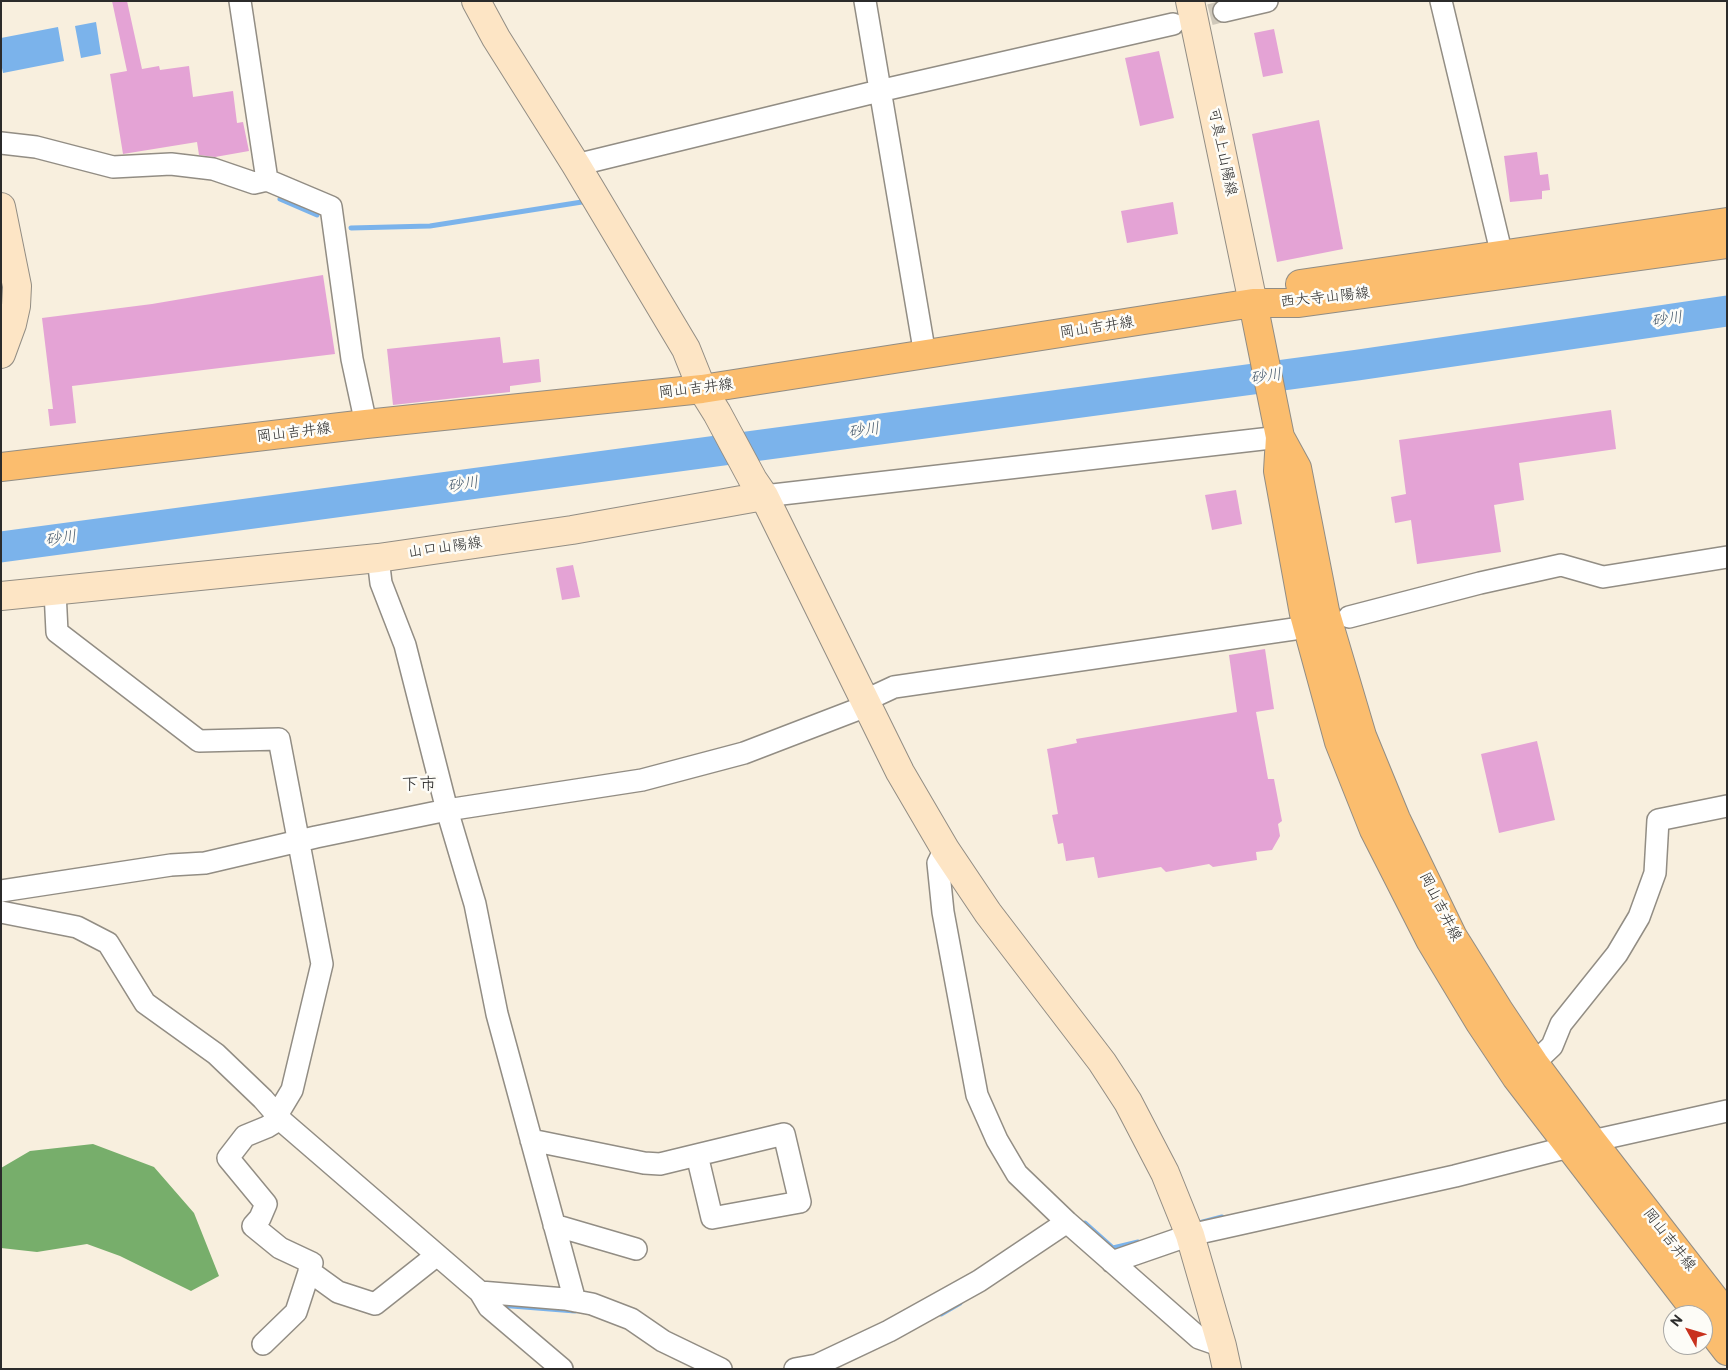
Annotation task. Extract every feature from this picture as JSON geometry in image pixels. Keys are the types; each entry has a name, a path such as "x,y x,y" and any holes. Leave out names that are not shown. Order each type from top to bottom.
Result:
{"main road":[{"name":"西大寺山陽線","path":"1255,315 1300,303 1727,222"},
{"name":"西大寺山陽線","path":"1504,265 1727,244"},
{"name":"岡山吉井線","path":"1,467 366,424 702,389 925,355 1255,315 1280,437 1278,471 1304,614 1339,742 1374,830 1430,940 1480,1023 1516,1077 1581,1143 1727,1315"},
{"name":"岡山吉井線","path":"1280,437 1297,468 1326,611 1366,746 1396,819 1453,937 1534,1063 1581,1143 1692,1305"},
{"path":"1713,1333 1727,1351"}],"street":[{"path":"240,1 267,180"},
{"path":"476,1 496,38 576,165 686,349 702,389 759,488 866,700 900,772 945,849 988,913 1102,1062 1128,1102 1165,1173 1190,1235 1225,1357"},
{"path":"865,1 925,355"},
{"name":"可真上山陽線","path":"1190,1 1255,315"},
{"path":"1224,11 1268,1"},
{"path":"1441,1 1504,265"},
{"path":"576,165 879,91 1173,24"},
{"path":"1,143 36,147 113,167 171,164 213,169 254,183 267,180 331,207 352,359 366,424"},
{"path":"1,207 17,286 16,306 12,324 1,354"},
{"path":"759,488 1280,437"},
{"name":"山口山陽線","path":"1,596 378,558 572,530 759,488"},
{"path":"1349,617 1480,583 1561,565 1603,577 1727,557"},
{"path":"378,558 380,583 405,645 447,810 475,904 497,1014 574,1301"},
{"path":"55,591 57,632 200,741 279,739 322,964 292,1090 278,1117 267,1127 245,1136 228,1158 266,1204 260,1218 253,1226 280,1248 312,1264 296,1312 263,1344"},
{"path":"1,892 171,866 205,863 447,810 642,780 744,752 856,710 866,700 894,687 1294,629"},
{"path":"1534,1063 1552,1046 1561,1024 1618,954 1639,917 1655,873 1658,820 1727,806"},
{"path":"945,849 938,863 943,912 977,1095 996,1140 1018,1174 1067,1222 1199,1338 1225,1357"},
{"path":"1,912 77,927 108,943 145,1003 216,1054 263,1099 278,1117 480,1292 489,1307 562,1369"},
{"path":"1112,1262 1190,1235 1455,1176 1581,1143 1727,1111"},
{"path":"531,1140 644,1163 660,1164 697,1155 784,1134 800,1202 712,1218 697,1155"},
{"path":"795,1369 817,1365 889,1331 979,1281 1067,1222"},
{"path":"554,1225 636,1249"},
{"path":"309,1271 338,1292 375,1304 437,1255"},
{"path":"480,1292 592,1304 631,1318 663,1341 721,1369"}],"green space":[{"path":"93,1144 154,1167 194,1213 219,1276 191,1291 120,1256 87,1244 37,1252 1,1248 1,1168 30,1151"}],"water":[{"path":"96,22 101,54 81,58 75,26"},
{"path":"58,27 64,61 3,73 1,38"}],"building":[{"path":"112,1 127,1 142,69 159,66 160,70 189,66 193,97 233,91 237,123 243,122 249,151 215,157 199,155 197,142 123,154 110,74 127,71"},
{"path":"1274,29 1283,73 1263,77 1254,33"},
{"path":"1159,51 1174,118 1140,126 1125,58"},
{"path":"1319,120 1343,249 1277,262 1252,134"},
{"path":"1537,152 1540,175 1548,174 1550,190 1542,191 1542,199 1510,202 1504,156"},
{"path":"1173,202 1178,234 1127,243 1121,211"},
{"path":"323,275 335,354 72,386 76,423 50,426 48,409 53,409 42,318 152,304"},
{"path":"500,337 503,363 539,359 541,382 510,386 510,392 393,405 387,349"},
{"path":"1611,410 1616,449 1519,463 1524,500 1494,505 1501,552 1417,564 1411,520 1395,523 1391,497 1406,494 1399,440"},
{"path":"1236,490 1242,524 1212,530 1205,495"},
{"path":"573,565 580,597 562,600 556,568"},
{"path":"1265,649 1274,709 1256,712 1268,779 1274,779 1282,821 1278,824 1280,836 1272,850 1256,852 1257,860 1213,867 1209,864 1166,872 1161,867 1098,878 1094,857 1066,861 1063,843 1058,844 1052,815 1058,814 1047,749 1077,743 1076,739 1237,712 1229,655"},
{"path":"1537,741 1555,820 1499,833 1481,754"}],"waterway":[{"path":"280,199 317,215"},
{"path":"351,228 430,226 582,202"},
{"name":"砂川","path":"1,547 1358,365 1727,311"},
{"path":"1199,1223 1222,1217"},
{"path":"1080,1226 1085,1223 1113,1248 1138,1242"},
{"path":"941,1314 960,1303"},
{"path":"499,1305 575,1311"}],"tunnel":[{"path":"1179,23 1224,11"}],"district":[{"name":"下市","path":"419,785"}]}
